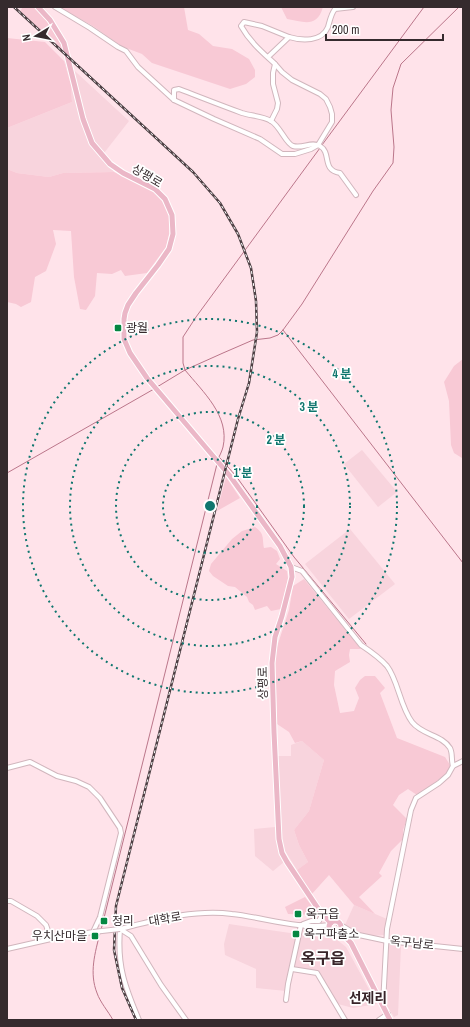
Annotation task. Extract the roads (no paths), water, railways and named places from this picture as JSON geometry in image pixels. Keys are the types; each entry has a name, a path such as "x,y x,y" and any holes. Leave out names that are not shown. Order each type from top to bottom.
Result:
{"main road":[{"name":"상평로","path":"38,7 50,20 64,44 92,143 110,164 123,173 155,190 165,199 172,215 173,234 169,249 128,305 124,319 124,339 130,353 139,368 222,465 280,546 291,567 292,577 275,637 272,662 278,828 282,853 321,913 330,924"},
{"path":"335,933 341,928 339,924 334,922 330,924 330,930 351,943 390,1020"}],"street":[{"path":"55,7 126,51 138,67 174,100 260,139 282,154 295,154 320,146 332,122 332,114 326,99 320,94 292,80 282,72 260,50 241,26 244,22 262,26 296,39 316,39 328,28 332,13 335,9 353,7"},
{"path":"268,57 289,37"},
{"path":"271,121 277,109 278,103 273,84 275,64"},
{"path":"174,100 174,90 178,89 244,113 271,121 280,130 289,144 293,146 312,144 320,146 326,151 329,167 334,172 340,173 356,195"},
{"path":"291,567 302,571 361,645 387,667 413,724 446,744 451,750 451,760 453,766"},
{"path":"452,757 455,761 463,761"},
{"path":"382,1004 387,929 411,810 416,798 439,783 448,775 453,766 463,761"},
{"path":"7,768 30,762 57,776 76,781 89,788 100,798 120,828 122,834 100,917 93,932"},
{"path":"7,901 11,901 37,916 46,925 50,939"},
{"name":"대학로","path":"7,949 50,939 120,929 164,919 202,913 231,913 300,925 321,926 330,924"},
{"path":"286,1000 300,925 311,921 319,921 321,913"},
{"path":"339,924 360,936"},
{"name":"대학로","path":"300,925 311,929 335,933"},
{"path":"139,1020 128,995 121,970 118,947 120,929 131,936 161,985 186,1020"},
{"name":"옥구남로","path":"335,933 387,941 463,949"},
{"path":"292,969 317,973 345,1020"},
{"path":"379,1020 388,1014"}],"waterway":[{"path":"322,145 424,7"},
{"path":"157,387 185,370 253,340 270,338 278,335 283,330 302,304 373,191 393,163 394,147 391,110 393,88 401,64 459,7"},
{"path":"218,459 223,447 223,425 219,415 207,396 185,370 183,363 183,337 196,317 320,148"},
{"path":"283,330 463,563"},
{"path":"7,473 154,389"},
{"path":"220,458 236,476 294,557 366,644"},
{"path":"101,930 217,464"},
{"path":"100,933 96,948 93,978 98,996 113,1020"}],"railway":[{"path":"14,7 193,172 220,203 238,234 251,268 256,301 257,332 249,383 238,419 116,906 114,950 122,988 136,1020"}],"place":[{"name":"광월","path":"118,328"},
{"name":"옥구읍","path":"298,914"},
{"name":"정리","path":"104,921"},
{"name":"옥구파출소","path":"296,934"},
{"name":"우치산마을","path":"95,936"}],"district":[{"name":"옥구읍","path":"323,958"},
{"name":"선제리","path":"368,998"}]}
